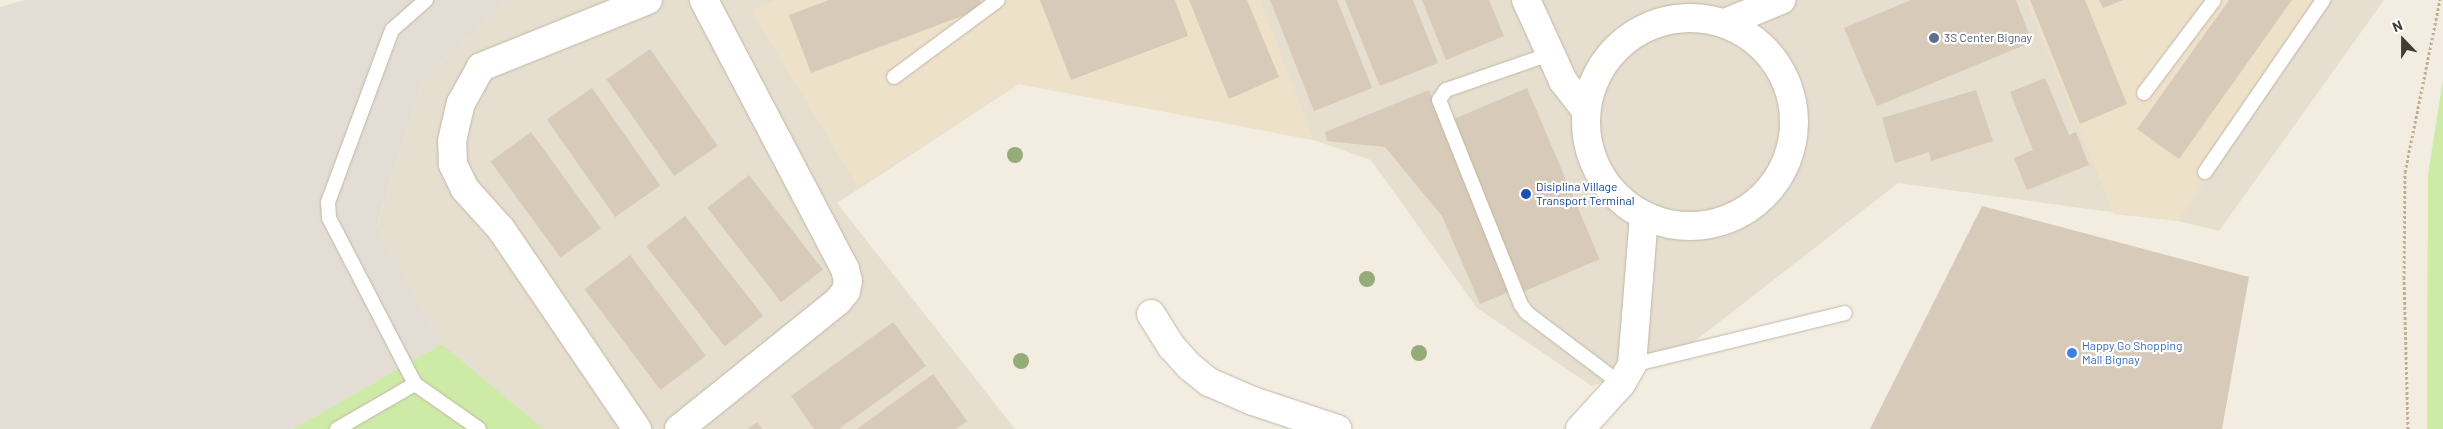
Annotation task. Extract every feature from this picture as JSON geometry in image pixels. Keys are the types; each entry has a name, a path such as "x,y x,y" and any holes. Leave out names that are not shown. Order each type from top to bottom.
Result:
{"street":[{"path":"637,429 501,230 465,189 453,164 452,141 461,102 481,67 648,0"},
{"path":"679,429 838,301 846,291 848,280 845,269 704,0"},
{"path":"1526,0 1563,81 1585,109"},
{"path":"1725,23 1774,1"},
{"path":"1681,18 1725,23 1744,33 1770,54 1787,82 1795,114 1792,147 1779,177 1758,202 1729,219 1694,227 1657,222 1625,205 1601,179 1587,145 1585,109 1596,74 1618,46 1653,26 1681,18"},
{"path":"1580,429 1626,374 1644,215"},
{"path":"1151,314 1183,359 1210,382 1253,401 1337,429"}],"lane":[{"path":"426,0 392,30 328,202 329,218 415,384 479,429"},
{"path":"894,77 998,0"},
{"path":"2144,93 2214,0"},
{"path":"2204,172 2323,0"},
{"path":"1550,54 1446,90 1439,100 1521,305 1527,313 1626,374 1845,313"},
{"path":"337,429 415,384"}],"path":[{"path":"2408,429 2404,278 2405,172 2440,0"}],"shaded area":[{"path":"25,0 507,0 423,80 376,228 442,344 293,429 0,429 0,7"},
{"path":"507,0 2384,0 2219,231 2178,221 1898,183 1677,355 1592,386 1477,308 1371,160 1314,140 1019,84 837,203 1015,429 544,429 442,344 376,229 423,80"},
{"path":"776,0 1260,0 1314,140 1019,84 858,187 751,10"},
{"path":"2026,0 2326,0 2178,221 2114,214"}],"green space":[{"path":"2443,80 2443,429 2427,429 2428,174"},
{"path":"442,344 544,429 293,429"}],"building":[{"path":"829,0 980,0 983,8 811,73 789,15"},
{"path":"1040,0 1175,0 1188,36 1071,80"},
{"path":"1189,0 1247,0 1279,77 1229,99"},
{"path":"1270,0 1337,0 1372,88 1314,111"},
{"path":"1345,0 1413,0 1438,63 1380,86"},
{"path":"1422,0 1489,0 1504,36 1446,60"},
{"path":"1911,0 2016,0 2032,42 1877,106 1844,28"},
{"path":"2030,0 2085,0 2127,104 2080,124"},
{"path":"2099,0 2123,0 2103,8"},
{"path":"2229,0 2292,0 2179,159 2137,129"},
{"path":"650,49 718,146 674,176 607,79"},
{"path":"2045,78 2069,135 2076,132 2089,165 2027,190 2014,158 2033,150 2010,92"},
{"path":"592,88 660,185 615,217 547,120"},
{"path":"1527,88 1600,259 1524,291 1452,120"},
{"path":"1429,90 1511,291 1480,304 1442,216 1385,147 1327,141 1325,132"},
{"path":"1976,90 1993,141 1931,161 1929,152 1895,163 1882,118"},
{"path":"531,132 601,228 560,258 491,161"},
{"path":"749,175 823,270 781,302 707,208"},
{"name":"Happy Go Shopping Mall Bignay","path":"1982,206 2249,277 2222,429 1870,429"},
{"path":"685,216 763,316 725,346 646,246"},
{"path":"630,255 706,356 660,390 584,289"},
{"path":"893,322 926,366 839,429 814,429 791,396"},
{"path":"933,374 967,421 956,429 857,429"},
{"path":"757,422 762,429 748,429"}],"place":[{"name":"3S Center Bignay","path":"1934,38"},
{"name":"Disiplina Village Transport Terminal","path":"1526,194"},
{"name":"Happy Go Shopping Mall Bignay","path":"2072,353"}]}
